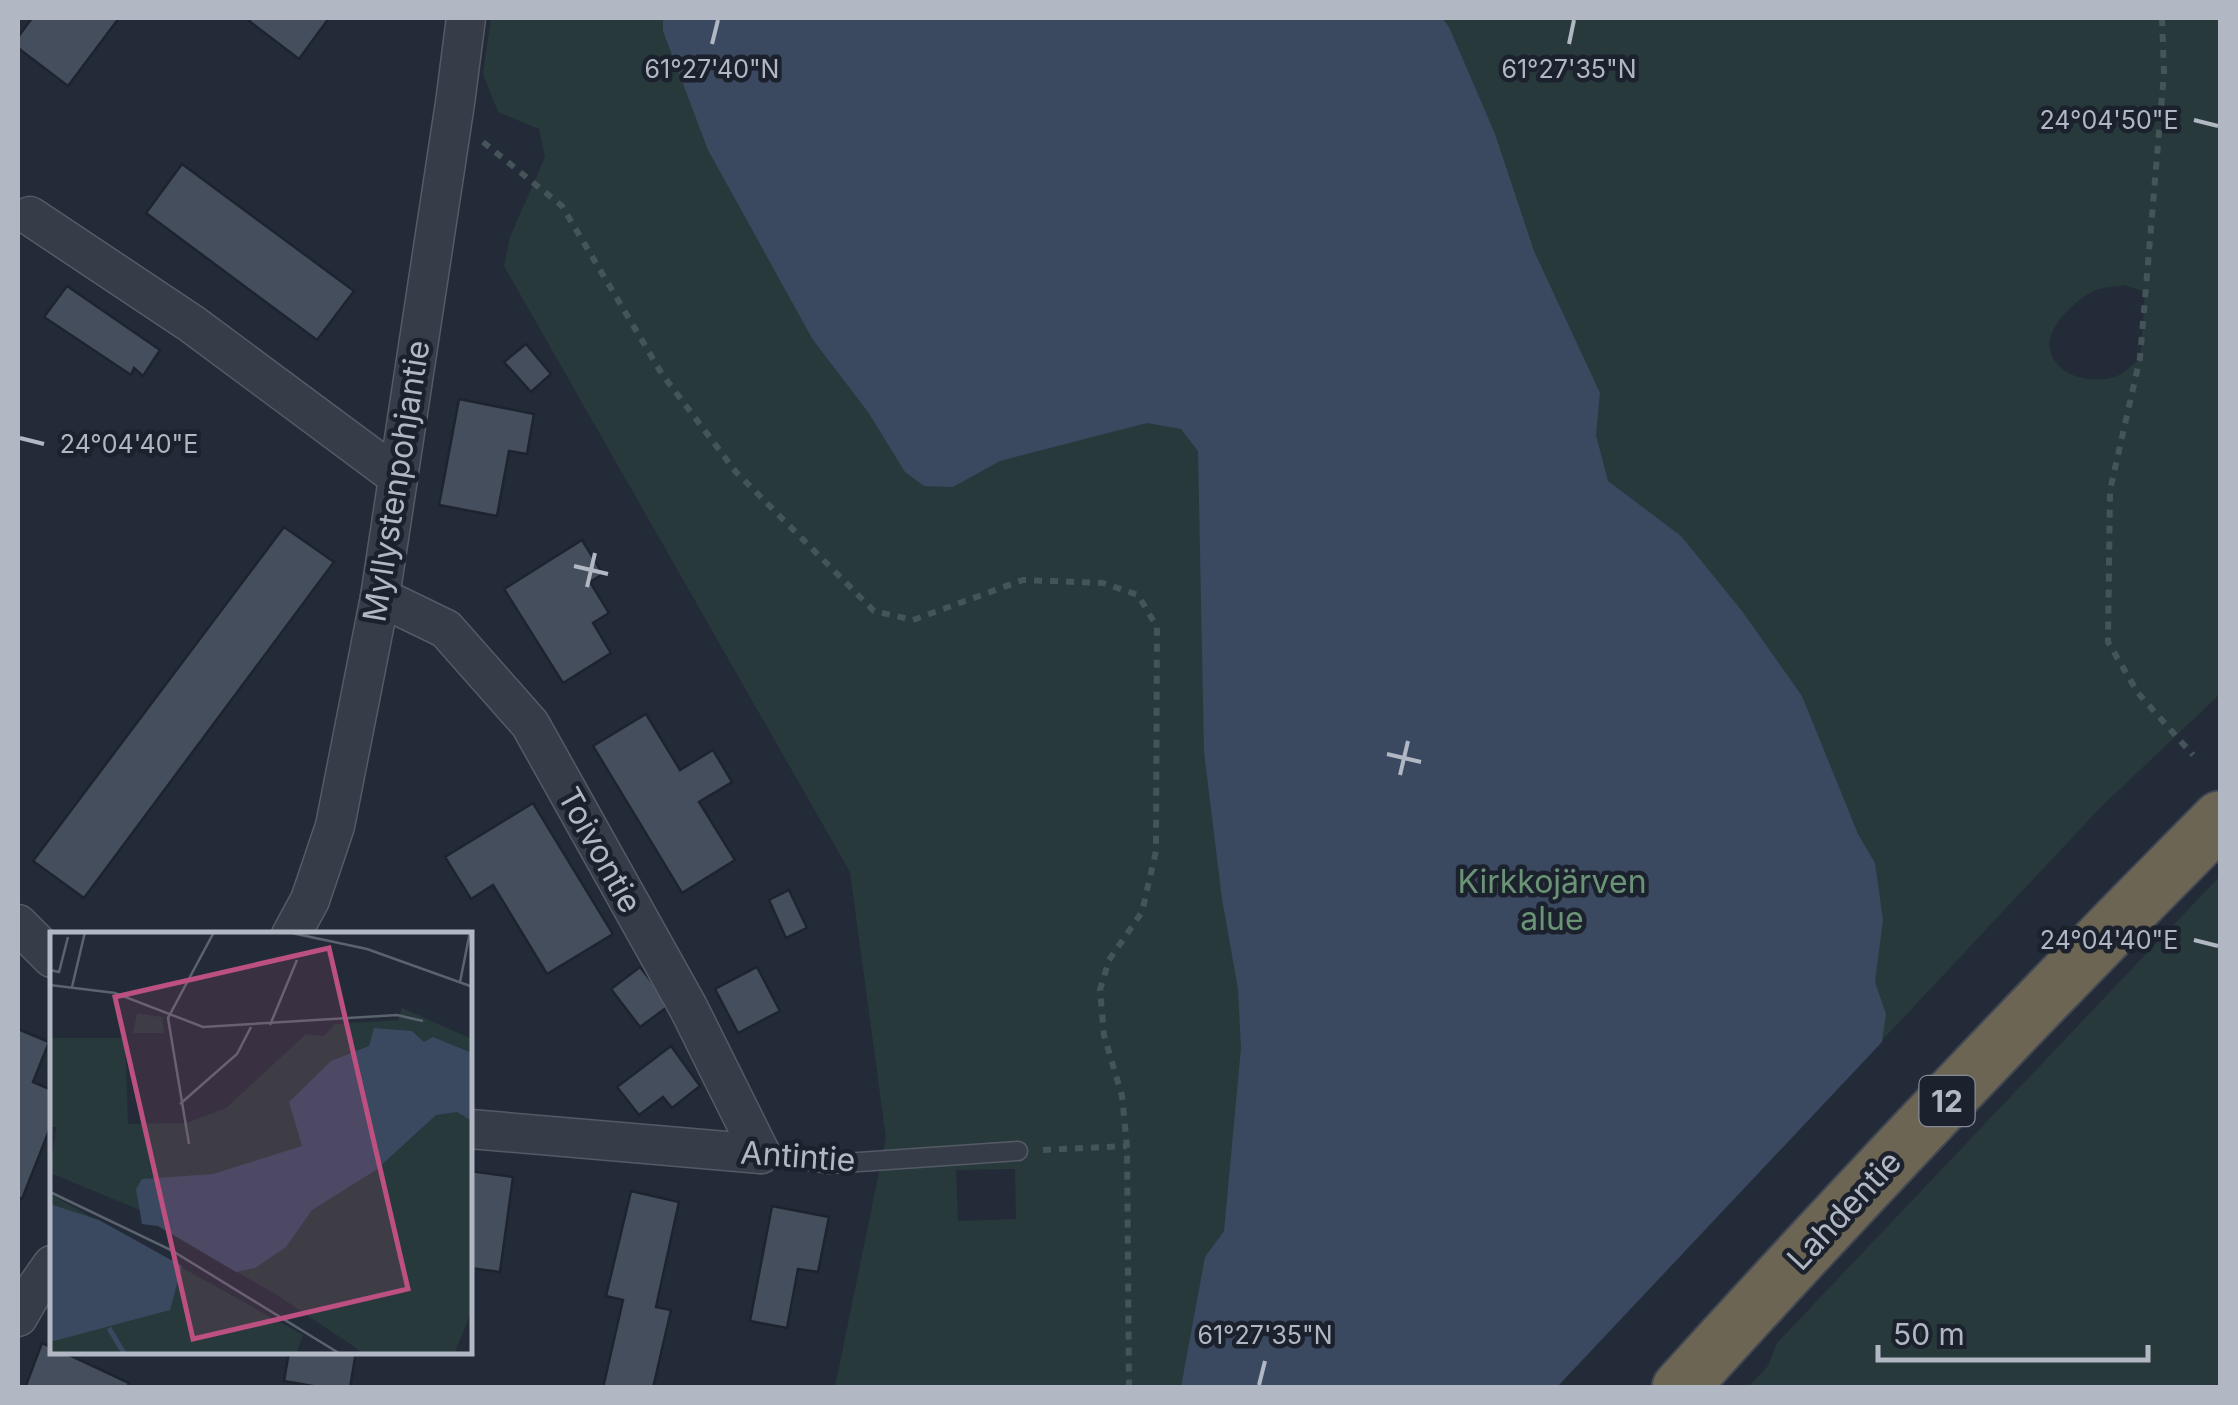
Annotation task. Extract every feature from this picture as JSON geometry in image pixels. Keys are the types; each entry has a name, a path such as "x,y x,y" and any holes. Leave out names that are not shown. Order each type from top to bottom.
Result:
{"highway":[{"name":"Lahdentie","path":"1680,1388 1800,1255 2220,819"}],"street":[{"name":"Myllystenpohjantie","path":"293,932 310,900 335,826 380,597 466,18"},
{"path":"30,216 192,324 398,477"},
{"name":"Toivontie","path":"380,597 446,628 530,724 688,1007 760,1154"},
{"path":"18,924 50,956"},
{"name":"Antintie","path":"472,1129 760,1154"},
{"path":"18,1317 50,1269"}],"lane":[{"name":"Antintie","path":"760,1154 830,1164 1018,1152"}],"path":[{"path":"2162,18 2164,73 2140,358 2110,490 2108,642 2138,694 2194,755"},
{"path":"472,132 562,206 662,374 736,472 874,611 913,620 1022,580 1103,583 1138,595 1157,627 1156,851 1142,912 1109,960 1100,990 1104,1036 1122,1096 1127,1146 1130,1388"},
{"path":"1018,1152 1127,1146"}],"green space":[{"path":"491,18 2220,18 2220,694 2099,809 1557,1387 835,1387 886,1138 850,872 504,266 510,237 545,157 539,129 498,112 483,74","holes":["2124,285 2145,292 2140,359 2122,374 2106,379 2086,379 2059,367 2050,350 2057,324 2086,295","1015,1169 1016,1219 958,1221 956,1170"]},
{"path":"2220,876 2220,1387 1747,1388 1768,1366 1777,1343"}],"water":[{"name":"Kirkkojärven alue","path":"663,18 1442,18 1449,27 1495,134 1534,251 1600,393 1596,435 1608,481 1681,536 1742,611 1802,696 1858,834 1875,863 1883,920 1875,982 1886,1014 1882,1042 1557,1387 1181,1387 1205,1257 1224,1231 1241,1048 1238,989 1222,899 1204,752 1198,451 1181,429 1147,423 1000,461 953,487 924,486 905,472 868,412 813,340 708,150 663,31"}],"building":[{"path":"32,18 119,18 68,86 18,48 18,37"},
{"path":"329,18 299,59 249,21"},
{"path":"182,164 354,291 317,340 146,213"},
{"path":"67,286 160,350 143,376 134,368 131,375 44,317"},
{"path":"526,344 551,374 531,392 504,362"},
{"path":"459,399 534,414 527,454 509,451 497,516 439,505"},
{"path":"284,527 334,562 84,898 33,861"},
{"path":"582,540 603,574 590,582 609,613 593,623 611,653 563,683 504,589"},
{"path":"646,714 680,770 713,750 732,782 699,802 735,860 682,893 593,746"},
{"path":"533,803 613,934 547,974 493,885 471,899 445,857"},
{"path":"789,890 807,928 786,938 769,900"},
{"path":"640,967 670,1005 640,1027 611,989"},
{"path":"757,967 780,1011 738,1033 715,989"},
{"path":"18,1029 49,1042 33,1082 50,1089 50,1128 22,1199 18,1197"},
{"path":"671,1046 700,1086 672,1108 663,1097 639,1115 617,1087"},
{"path":"472,1171 513,1177 500,1272 472,1268"},
{"path":"631,1191 679,1202 656,1307 671,1310 653,1388 603,1388 623,1300 606,1296"},
{"path":"772,1206 829,1217 818,1272 798,1269 787,1328 750,1321"},
{"path":"42,1343 50,1347 50,1355 69,1355 129,1383 127,1388 25,1388"},
{"path":"288,1355 356,1355 350,1388 284,1381"}]}
